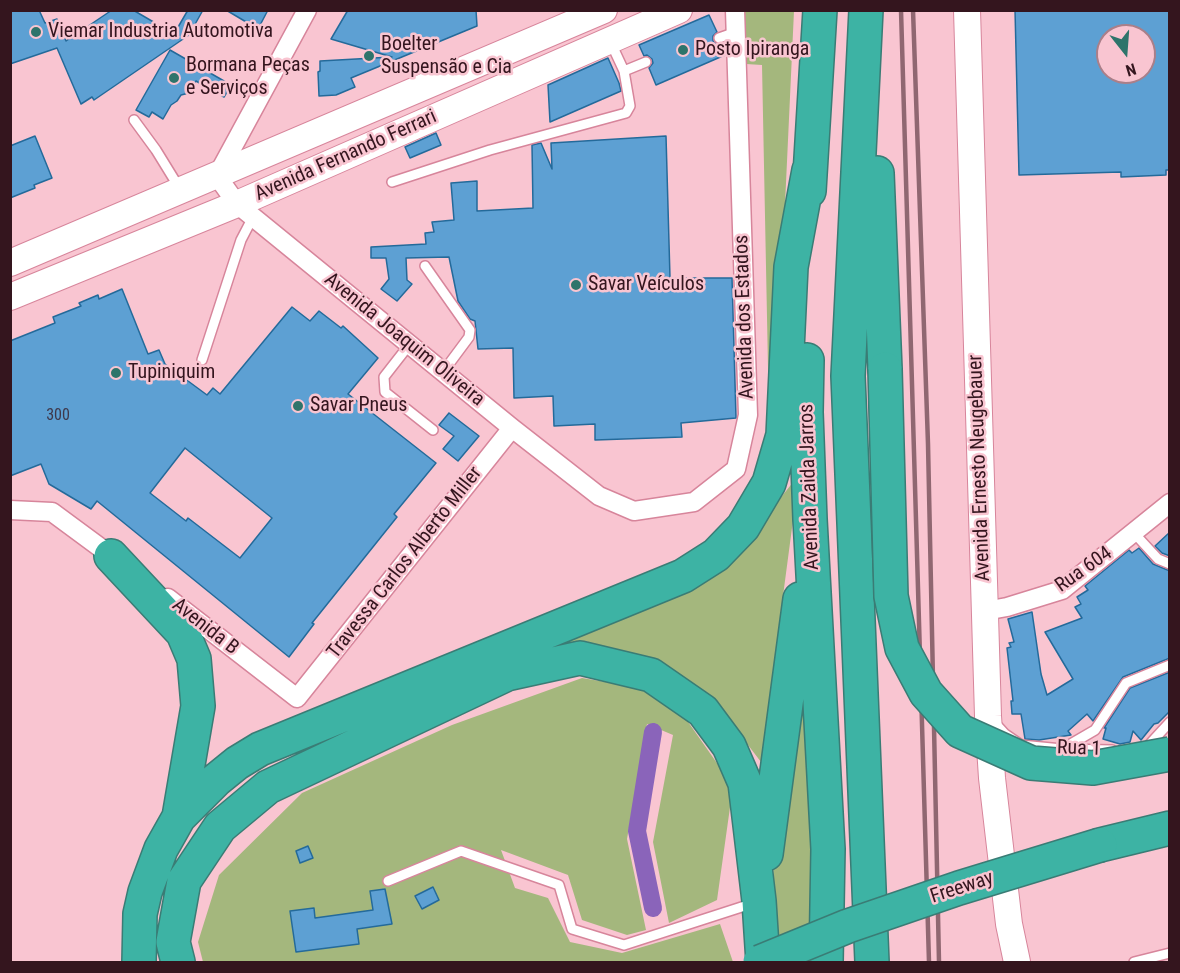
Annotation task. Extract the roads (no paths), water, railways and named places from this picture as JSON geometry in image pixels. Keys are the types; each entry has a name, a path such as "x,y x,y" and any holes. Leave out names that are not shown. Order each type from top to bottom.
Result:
{"highway":[{"name":"Avenida Zaida Jarros","path":"820,10 809,170 806,412 828,849 826,963"},
{"path":"866,10 848,376 872,963"},
{"path":"871,10 891,596 902,648 926,693 960,731 1031,763 1093,768 1155,751"},
{"path":"139,963 140,914 145,892 161,849 179,817 216,780 237,763 260,749 683,576 716,555 743,527 769,483 783,435 791,267 809,170"},
{"path":"759,901 810,519"},
{"path":"111,556 183,633 194,658 198,706 179,817"},
{"path":"178,963 173,942 184,880 220,827 268,787 507,674 580,658 651,675 703,711 729,746 745,783 759,901 761,963"},
{"name":"Freeway","path":"761,963 848,926 959,888 1100,845 1170,828"}],"street":[{"path":"217,176 307,10"},
{"name":"Avenida Fernando Ferrari","path":"10,263 604,10"},
{"name":"Avenida Fernando Ferrari","path":"10,297 85,267 245,211 680,10"},
{"name":"Avenida dos Estados","path":"599,496 634,511 694,502 736,469 748,415 728,35 735,10"},
{"name":"Avenida Ernesto Neugebauer","path":"967,10 988,716 992,778 1009,924 1017,963"},
{"name":"Avenida Joaquim Oliveira","path":"217,176 245,211 599,496"},
{"path":"73,237 85,267"},
{"name":"Travessa Carlos Alberto Miller","path":"297,698 512,428"},
{"name":"Rua 604","path":"984,611 1007,607 1062,590 1170,503"},
{"name":"Avenida B","path":"10,510 52,512 297,698"},
{"name":"Avenida Ernesto Neugebauer","path":"1000,963 1009,924"}],"lane":[{"path":"392,182 490,150 626,113 630,106 624,71 610,41"},
{"path":"624,71 646,62"},
{"path":"134,120 182,191"},
{"path":"202,360 241,240 245,211"},
{"path":"425,266 470,330 469,337 443,372"},
{"path":"409,345 384,377 386,392 433,430"},
{"path":"1134,533 1158,559 1170,564"},
{"path":"1062,749 1095,730 1126,683 1170,665"},
{"name":"Rua 1","path":"988,716 1005,735 1021,744 1062,749 1122,750"},
{"path":"1155,751 1149,747 1170,722"},
{"path":"388,881 461,851 559,885 572,929 624,945 759,901"},
{"path":"1134,963 1170,953"}],"waterway":[{"path":"653,732 637,831 653,908"}],"railway":[{"path":"901,10 929,962"},
{"path":"913,10 928,444 939,962"}],"place":[{"name":"Viemar Industria Automotiva","path":"36,32"},
{"name":"Posto Ipiranga","path":"683,50"},
{"name":"Boelter Suspensão e Cia","path":"369,56"},
{"name":"Bormana Peças e Serviços","path":"174,78"},
{"name":"Savar Veículos","path":"576,285"},
{"name":"Tupiniquim","path":"116,373"},
{"name":"Savar Pneus","path":"298,406"}]}
